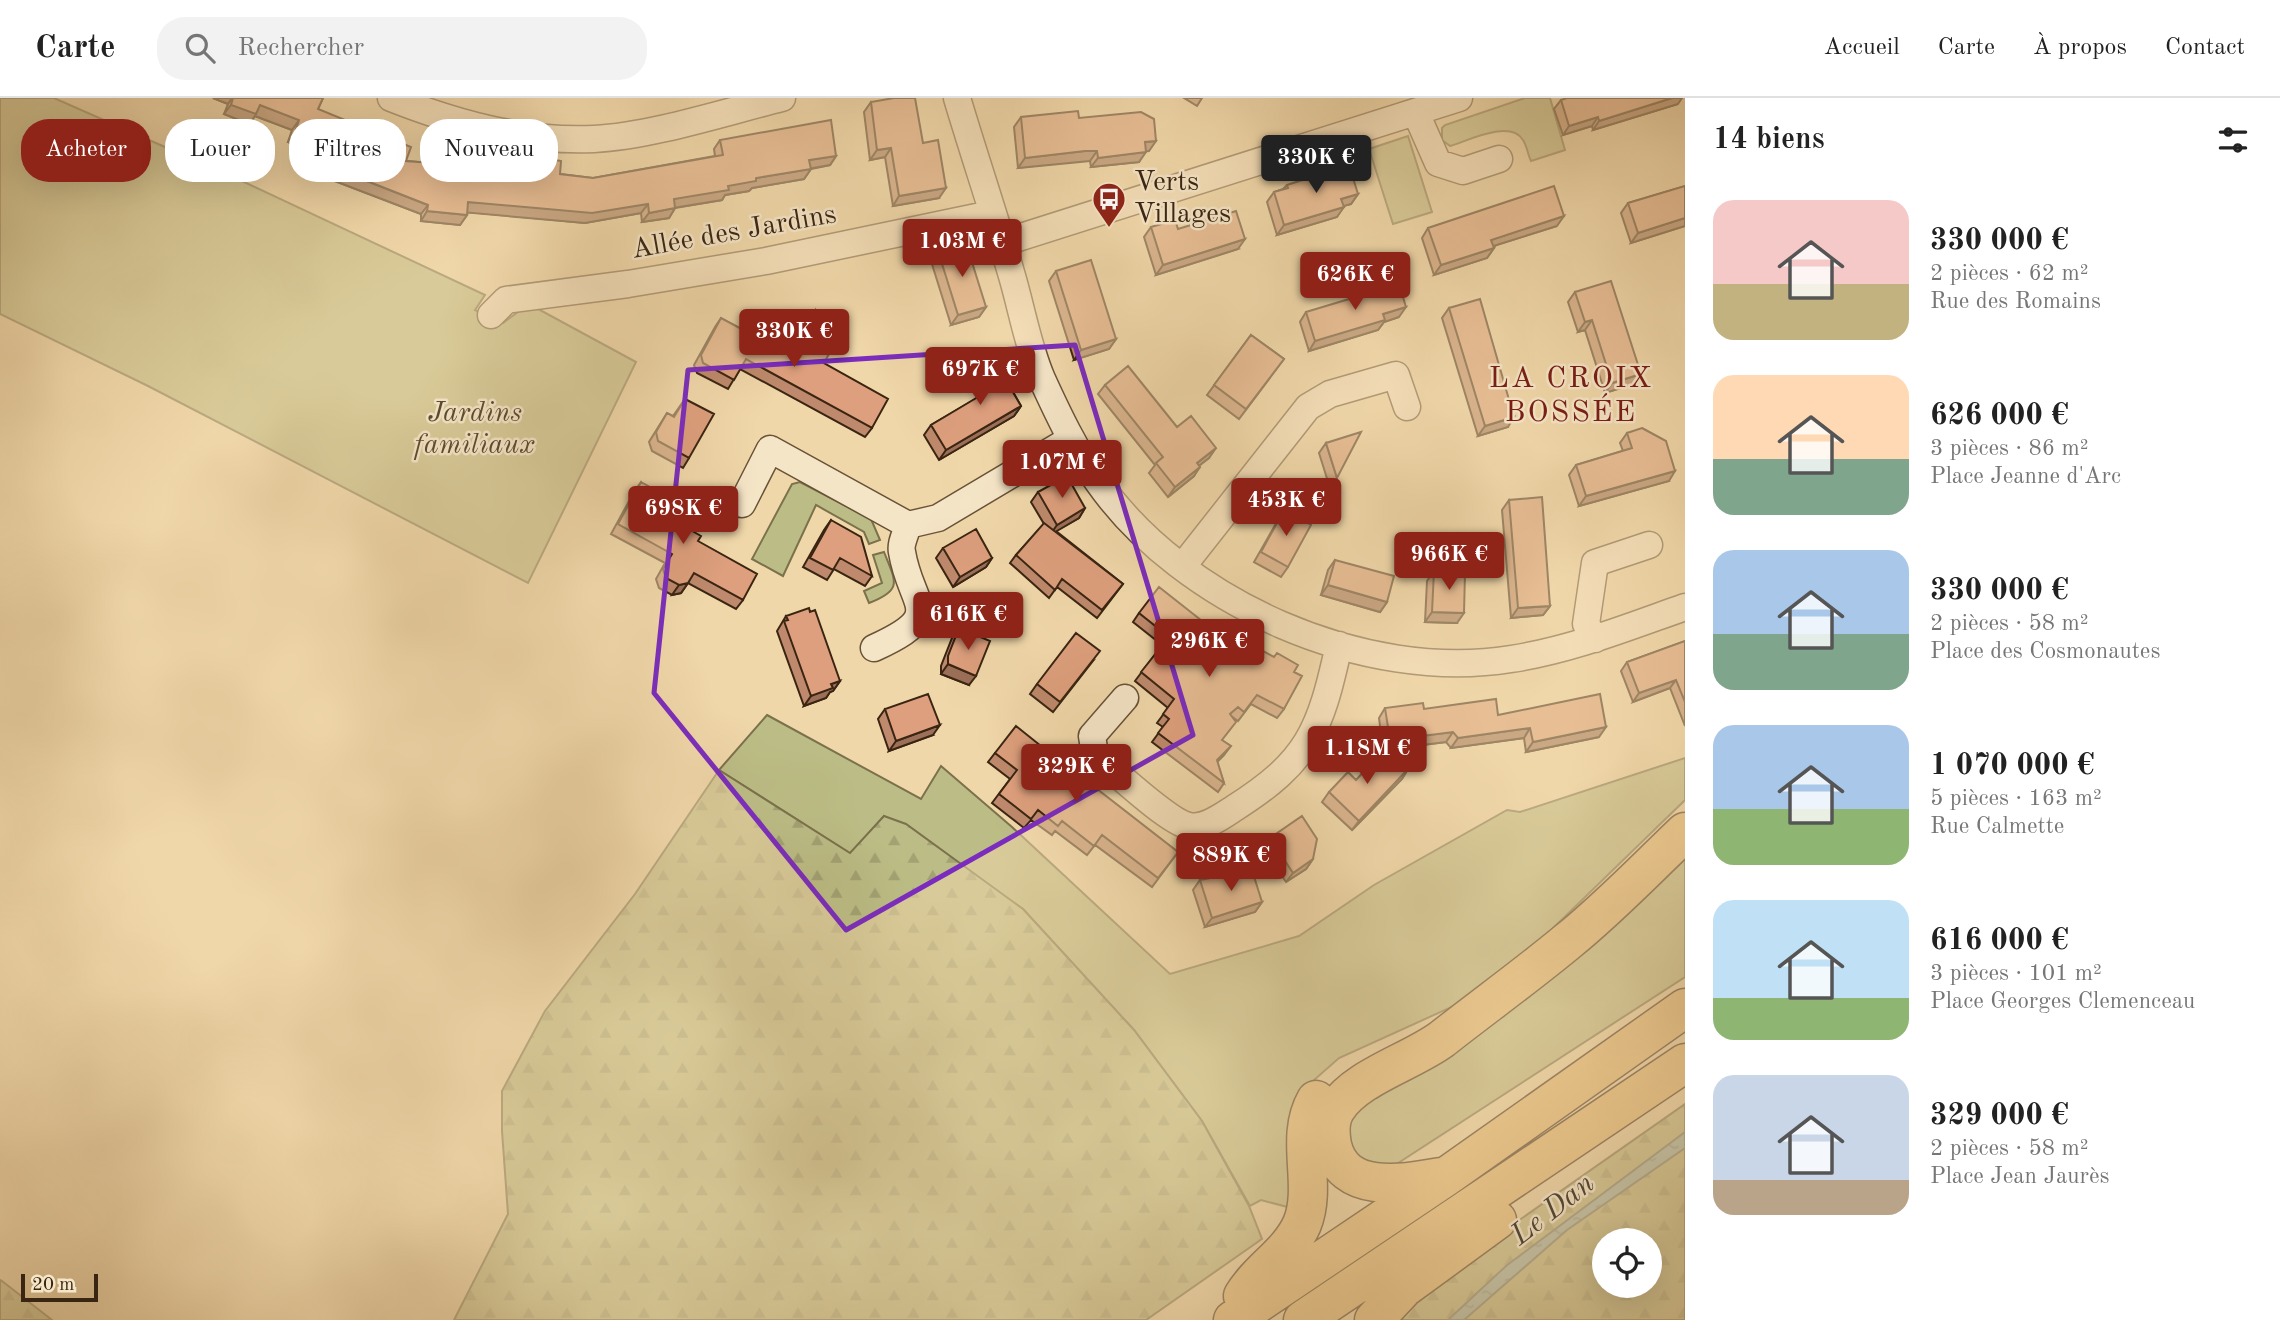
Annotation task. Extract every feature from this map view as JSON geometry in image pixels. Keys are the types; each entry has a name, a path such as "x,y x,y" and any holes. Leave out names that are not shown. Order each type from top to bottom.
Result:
{"highway":[{"path":"1447,1176 1390,1184 1371,1183 1339,1162 1331,1139 1332,1119 1346,1098 1358,1088 1438,1041 1570,940 1685,832"},
{"path":"1231,1320 1447,1176 1685,1008"},
{"path":"1231,1320 1248,1287 1286,1250 1301,1225 1308,1204 1306,1139 1311,1109 1331,1079 1381,1049 1477,1011"},
{"path":"1303,1320 1685,1064"},
{"path":"1374,1320 1404,1288 1552,1178 1685,1064"}],"street":[{"path":"391,98 450,121 512,134 597,139 782,98"},
{"path":"957,98 1041,376 1071,439 1098,483 1127,517 1182,566 1256,615 1339,645 1404,659 1468,663 1511,660 1595,639 1685,607"},
{"path":"1002,243 1459,98"},
{"path":"1416,113 1438,163 1463,171 1499,159"},
{"name":"Allée des Jardins","path":"491,315 506,300 628,284 765,261 992,214"},
{"path":"1182,566 1308,407 1330,394 1396,375 1407,407"},
{"path":"743,504 770,449 908,525 938,518 1071,439"},
{"path":"874,648 908,633 918,614 920,601 901,550 908,525"},
{"path":"1595,639 1587,624 1595,563 1649,545"},
{"path":"1125,698 1092,736 1095,755 1182,824 1201,827 1257,794 1299,758 1310,742 1318,720 1339,645"}],"highlighted area":[{"path":"1075,345 1193,735 846,930 654,693 688,370"}],"green space":[{"name":"Jardins familiaux","path":"0,98 54,98 102,119 21,119 21,182 151,182 151,141 165,147 165,182 244,182 485,295 475,310 503,323 529,304 636,362 528,583 148,386 0,314"},
{"path":"1525,98 1550,98 1565,150 1531,161 1523,140 1509,131 1488,133 1450,146 1442,140 1442,128 1445,125"},
{"path":"1408,136 1432,212 1393,224 1369,149"},
{"path":"800,482 871,519 880,540 869,544 864,532 816,505 783,576 752,559 792,484"},
{"path":"884,552 894,584 887,594 869,603 864,591 882,583 873,555"},
{"path":"767,715 921,799 941,766 1012,827 1170,974 1299,936 1374,885 1507,810 1520,812 1685,758 1685,800 1548,933 1467,1000 1339,1058 1314,1080 1301,1106 1295,1209 1261,1200 1250,1206 1202,1121 1134,1030 1023,909 884,816 851,854 719,770"},
{"path":"719,770 850,853 884,816 906,824 1023,909 1134,1030 1202,1121 1249,1206 1262,1239 1146,1320 454,1320 508,1214 502,1091 545,1011 635,894"},
{"path":"1685,853 1685,977 1395,1165 1377,1166 1354,1154 1347,1129 1354,1112"},
{"path":"1685,1104 1685,1320 1397,1320 1468,1256"},
{"path":"0,1280 2,1281 52,1320 0,1320"}],"water":[{"path":"1685,1132 1685,1148 1567,1230 1464,1320 1448,1320 1506,1266"}],"building":[{"path":"233,98 323,98 318,109 342,119 296,119 260,105 256,114 231,105"},
{"path":"915,98 923,143 938,140 946,188 899,196 891,148 877,150 871,102"},
{"path":"1672,98 1599,121 1598,117 1569,126 1561,100"},
{"path":"1078,111 1079,118 1141,112 1154,119 1156,141 1145,142 1146,152 1098,158 1097,151 1085,151 1025,158 1021,117"},
{"path":"831,120 836,156 809,160 811,169 756,178 756,181 728,186 729,190 674,199 675,208 649,213 648,204 592,213 468,202 467,215 427,211 428,205 369,182 406,182 406,161 420,162 420,182 558,182 558,160 561,161 560,174 593,178 723,155 720,140"},
{"path":"406,145 411,147 406,161"},
{"path":"1349,165 1358,194 1341,199 1344,207 1284,225 1274,192 1288,188 1287,185"},
{"path":"1554,186 1564,216 1491,240 1494,248 1441,265 1428,228"},
{"path":"1685,186 1685,218 1638,233 1628,203"},
{"path":"1236,211 1245,239 1163,265 1151,227 1175,220 1178,229"},
{"path":"966,243 986,307 958,315 938,251"},
{"path":"1091,260 1116,339 1081,350 1056,271"},
{"path":"1611,281 1641,374 1612,383 1592,320 1585,322 1575,292"},
{"path":"1399,284 1406,307 1383,314 1385,320 1315,341 1306,312"},
{"path":"1480,299 1514,417 1485,426 1449,308"},
{"path":"815,311 815,343 830,352 824,363 888,399 872,428 746,359 734,380 703,363 701,355 721,318 790,355"},
{"path":"1251,335 1284,359 1246,409 1214,385"},
{"path":"1001,355 1014,377 1007,382 1021,406 946,450 931,425 993,388 981,367"},
{"path":"1128,366 1177,427 1191,416 1216,448 1197,463 1200,467 1175,487 1156,463 1163,457 1105,385"},
{"path":"685,399 714,414 689,458 658,441 656,432 667,413 674,417"},
{"path":"1642,428 1666,441 1675,471 1586,496 1576,465 1632,448 1627,433"},
{"path":"1361,432 1337,478 1326,443"},
{"path":"1067,476 1085,508 1057,525 1038,492"},
{"path":"641,482 668,497 659,512 701,536 698,541 757,574 743,600 694,573 688,583 679,585 666,578 663,569 672,554 618,524"},
{"path":"1542,497 1550,606 1518,608 1509,500"},
{"path":"1284,510 1311,525 1288,567 1261,552"},
{"path":"831,520 861,537 872,576 840,558 833,570 810,558"},
{"path":"1044,523 1123,584 1102,610 1062,579 1055,590 1016,555"},
{"path":"976,529 992,558 960,577 943,548"},
{"path":"1335,560 1394,576 1387,602 1328,585"},
{"path":"1434,571 1465,573 1464,613 1432,612"},
{"path":"1159,587 1211,628 1213,624 1274,657 1277,653 1298,665 1294,672 1302,676 1284,709 1257,695 1244,712 1238,707 1230,714 1236,722 1222,740 1231,746 1217,760 1224,783 1158,733 1169,719 1163,714 1174,699 1141,672 1169,637 1139,613"},
{"path":"809,608 810,612 815,610 840,681 831,684 833,688 811,696 784,621 788,620 786,616"},
{"path":"959,628 990,641 976,676 948,664 948,656"},
{"path":"1076,633 1100,651 1060,702 1037,684"},
{"path":"1685,641 1685,702 1676,680 1639,693 1627,662"},
{"path":"928,694 940,725 896,741 885,709"},
{"path":"1600,694 1606,727 1533,742 1530,728 1458,738 1453,732 1390,740 1385,708 1423,703 1424,709 1496,699 1498,715"},
{"path":"1016,726 1046,750 1042,754 1076,779 1079,775 1178,852 1158,878 1102,835 1094,846 1062,821 1058,826 1038,810 1031,819 999,794 1017,770 995,753"},
{"path":"1379,755 1408,769 1359,821 1329,792 1348,772 1356,780"},
{"path":"1302,816 1317,839 1313,859 1293,873 1270,838"},
{"path":"1252,870 1262,902 1212,918 1200,880"}],"place":[{"name":"Verts Villages","path":"1109,229"}],"district":[{"name":"LA CROIX BOSSÉE","path":"1571,396"}],"water label":[{"name":"Le Dan","path":"1553,1210"}]}
